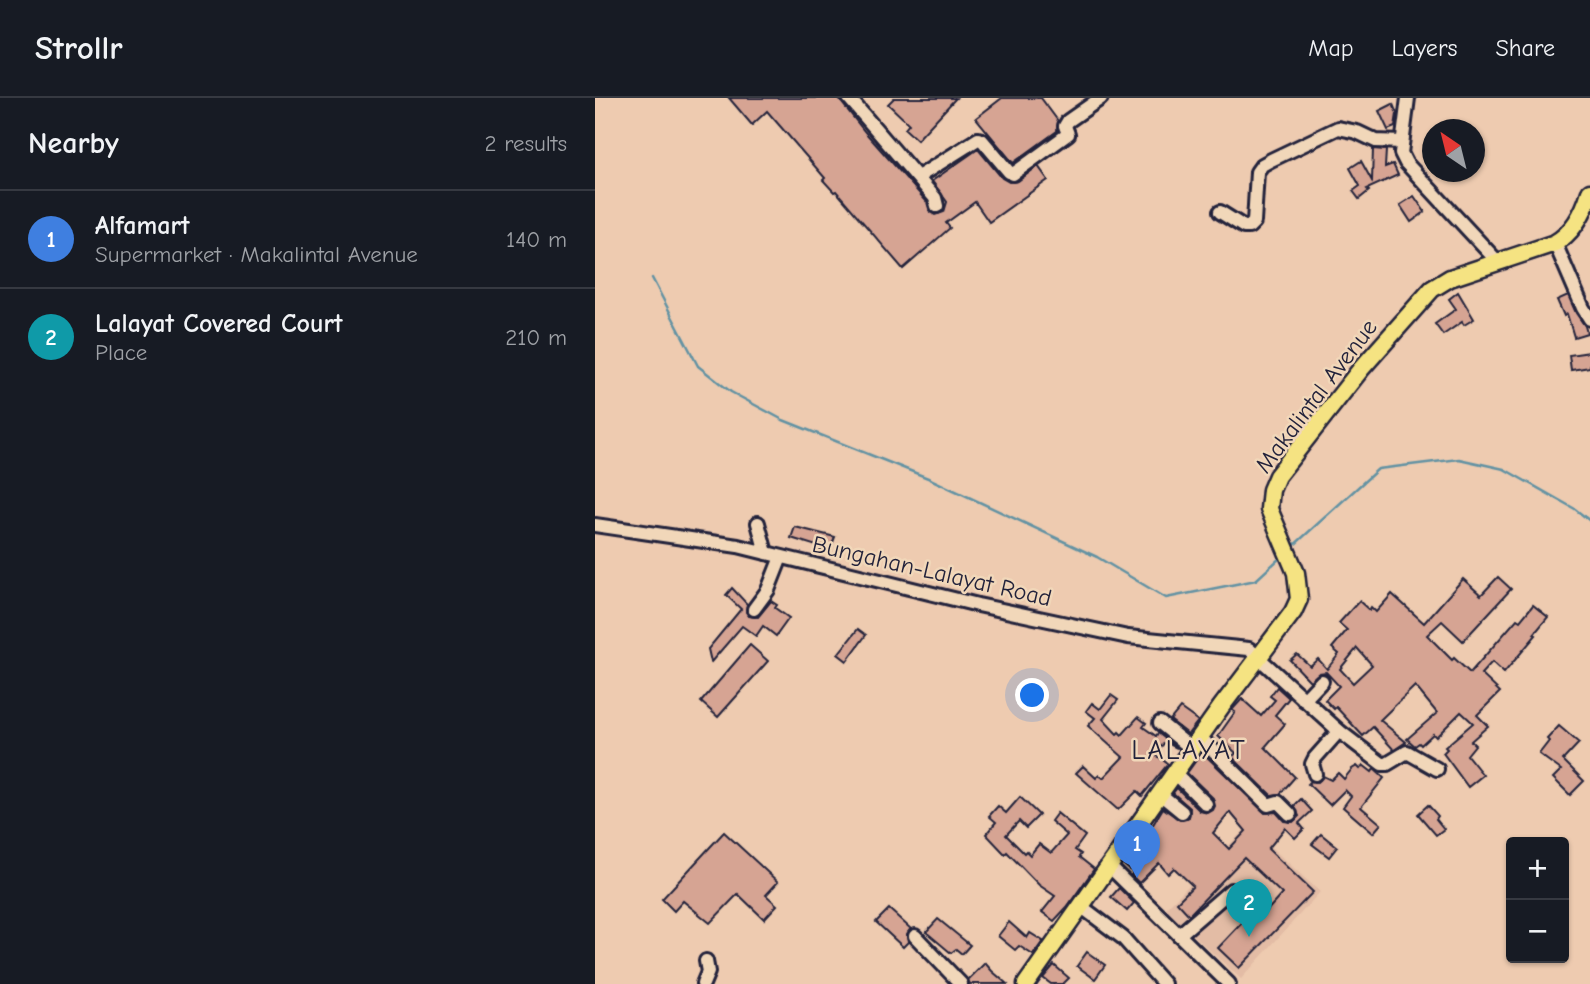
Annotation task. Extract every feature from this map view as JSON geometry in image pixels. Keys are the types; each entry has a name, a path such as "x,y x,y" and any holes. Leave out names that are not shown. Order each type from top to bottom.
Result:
{"main road":[{"path":"1555,243 1571,231 1590,195"},
{"name":"Makalintal Avenue","path":"1027,984 1196,743 1293,612 1299,599 1296,573 1269,509 1271,490 1277,475 1361,369 1432,289 1450,278 1555,243"}],"street":[{"path":"849,98 918,177 935,198 937,206"},
{"path":"1079,98 1096,102"},
{"path":"1408,98 1401,153 1406,163 1497,261"},
{"path":"918,177 978,139 982,140 1013,174 1068,134 1065,126 1068,121 1096,102"},
{"path":"1220,212 1249,227 1254,217 1255,178 1262,165 1338,128 1357,132 1376,141 1402,142"},
{"path":"1555,243 1590,319"},
{"path":"758,523 766,553"},
{"name":"Bungahan-Lalayat Road","path":"595,525 738,546 978,605 1128,637 1249,649 1259,656"},
{"path":"754,609 768,590 781,557"},
{"path":"1259,656 1339,731 1382,764 1387,764 1407,752 1437,769"},
{"path":"1304,700 1322,681"},
{"path":"1160,723 1196,743 1268,805 1278,802 1290,814"},
{"path":"1315,774 1312,764 1315,758 1339,731"},
{"path":"1175,773 1206,804"},
{"path":"1160,794 1182,812"},
{"path":"1109,866 1229,984"},
{"path":"1179,935 1231,890"},
{"path":"1081,907 1123,939 1164,984"},
{"path":"915,936 961,984"},
{"path":"703,984 708,972 706,961"}],"shaded area":[{"path":"1248,826 1320,892 1241,979 1165,909"}],"building":[{"path":"729,98 838,98 927,202 930,212 935,215 944,212 947,202 932,181 978,149 1002,178 1009,182 1018,181 1038,166 1048,180 989,222 975,202 946,223 950,228 903,269 836,191 823,180 825,178 767,111 752,125"},
{"path":"894,98 956,98 917,140 905,129 909,124 888,104"},
{"path":"1002,98 1041,98 1058,121 1057,131 1013,163 976,118"},
{"path":"1393,104 1397,114 1395,127 1388,130 1379,111"},
{"path":"1373,149 1386,150 1385,167 1393,164 1398,175 1367,189 1369,191 1359,199 1353,191 1360,186 1350,168 1361,161 1372,181"},
{"path":"1414,196 1425,212 1411,222 1400,205"},
{"path":"1458,292 1474,319 1464,325 1462,322 1443,335 1435,324 1456,309 1449,299"},
{"path":"1568,295 1587,333 1574,337 1567,314 1564,316 1557,300"},
{"path":"1590,352 1590,367 1571,370 1569,355"},
{"path":"795,527 835,537 829,553 816,548 817,546 791,538"},
{"path":"1498,577 1511,589 1463,641 1442,621 1427,635 1452,660 1454,658 1470,673 1517,619 1520,621 1533,605 1548,617 1504,673 1492,662 1481,674 1500,692 1477,715 1488,726 1471,741 1475,745 1467,755 1483,775 1468,787 1443,753 1447,749 1445,747 1473,723 1461,712 1436,737 1433,734 1421,745 1419,743 1415,746 1407,739 1437,713 1415,686 1380,720 1406,742 1394,750 1373,727 1363,736 1336,707 1334,709 1325,700 1339,686 1326,672 1319,673 1310,681 1290,660 1297,654 1310,666 1318,659 1327,669 1339,654 1332,648 1347,630 1339,623 1359,601 1369,610 1371,607 1376,612 1392,594 1424,623 1463,579 1481,595","holes":["1357,648 1372,665 1353,683 1340,669"]},
{"path":"732,588 747,604 746,612 749,616 758,617 771,601 777,605 775,608 789,618 776,636 763,626 756,636 742,626 711,662 708,649 741,609 726,595"},
{"path":"858,629 866,635 847,661 838,654"},
{"path":"750,645 768,661 718,717 701,702"},
{"path":"1277,687 1289,698 1275,715 1285,724 1265,747 1295,777 1280,794 1271,795 1232,757 1236,753 1218,736 1235,712 1232,710 1242,699 1261,716 1275,700 1270,696"},
{"path":"1111,695 1118,700 1103,719 1117,734 1119,732 1122,735 1138,717 1146,723 1143,727 1156,736 1158,733 1177,748 1165,742 1155,754 1168,764 1142,796 1137,791 1118,810 1076,773 1083,766 1096,778 1099,775 1103,778 1123,757 1088,726 1095,718 1086,711 1092,703 1100,709"},
{"path":"1180,708 1198,721 1188,734 1170,720"},
{"path":"1559,726 1579,743 1563,760 1584,781 1570,795 1553,778 1561,770 1539,754 1549,741 1547,739"},
{"path":"1202,752 1265,813 1276,812 1284,821 1293,822 1299,816 1294,806 1301,799 1312,811 1299,823 1304,829 1295,838 1285,828 1268,849 1313,892 1239,968 1218,948 1258,906 1265,913 1282,894 1244,858 1189,915 1177,902 1193,886 1174,868 1168,874 1159,863 1139,883 1123,864 1129,856 1133,860 1143,848 1138,843 1163,808 1180,820 1189,817 1190,808 1173,793 1177,788 1200,811 1208,813 1213,810 1213,798 1187,773","holes":["1230,812 1246,831 1229,849 1213,833"]},
{"path":"1363,765 1372,772 1374,769 1384,778 1361,807 1381,824 1373,833 1343,807 1351,796 1345,790 1330,805 1308,784 1311,781 1318,782 1323,776 1331,780 1338,773 1344,779 1352,769 1357,766 1360,769"},
{"path":"1020,797 1039,815 1026,828 1019,821 1006,835 1024,853 1026,851 1030,855 1039,844 1051,853 1067,835 1051,821 1057,813 1085,836 1075,850 1081,854 1079,857 1094,869 1054,921 1042,912 1055,896 1039,885 986,834 996,822 989,816 998,806 1006,813"},
{"path":"1428,805 1438,816 1436,819 1444,829 1436,835 1418,814"},
{"path":"724,832 778,882 766,895 777,905 764,919 738,894 710,923 683,901 674,911 662,899"},
{"path":"1321,834 1337,847 1329,857 1312,844"},
{"path":"1119,888 1134,903 1127,911 1111,897"},
{"path":"889,909 911,929 907,934 908,942 903,947 876,922"},
{"path":"938,919 970,945 962,954 956,949 951,953 926,932"},
{"path":"1009,922 1027,938 1030,933 1043,941 1033,955 1019,946 1015,950 998,936"},
{"path":"1087,952 1105,965 1095,979 1077,966"},
{"path":"985,963 1007,984 970,984 968,980"},
{"path":"1054,965 1069,978 1063,984 1051,984 1043,978"}],"waterway":[{"path":"652,278 698,366 731,392 783,420 928,478 1097,557 1166,598 1256,580 1281,557"},
{"path":"1291,548 1378,469 1459,459 1504,469 1575,509 1590,521"}],"place":[{"name":"Alfamart","path":"1137,878"},
{"name":"Lalayat Covered Court","path":"1249,937"}],"district":[{"name":"LALAYAT","path":"1189,750"}]}
